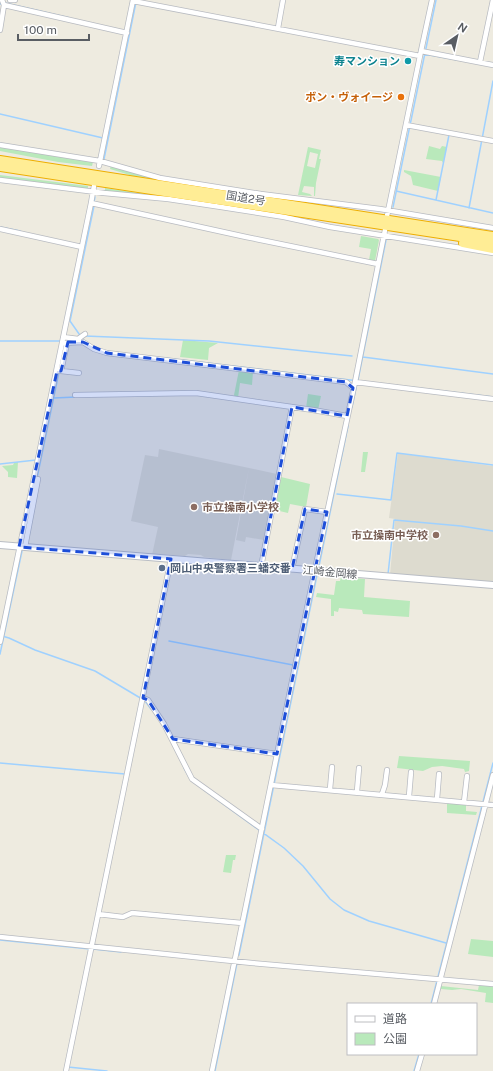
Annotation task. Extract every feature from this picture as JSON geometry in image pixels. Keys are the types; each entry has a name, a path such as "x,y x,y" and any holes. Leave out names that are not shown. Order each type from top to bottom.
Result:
{"highway":[{"path":"0,154 35,161 46,167"},
{"name":"国道2号","path":"0,160 493,236"},
{"name":"国道2号","path":"0,167 493,242"},
{"path":"0,172 114,184"},
{"path":"445,229 493,232"},
{"path":"414,230 430,237 493,249"}],"main road":[{"name":"江崎金岡線","path":"0,545 493,585"}],"street":[{"path":"10,0 15,0"},
{"path":"278,28 283,0"},
{"path":"388,213 409,125 432,0"},
{"path":"480,62 493,0"},
{"path":"99,163 135,1 278,28 493,65"},
{"path":"0,30 3,3 127,33"},
{"path":"409,125 493,141"},
{"path":"0,145 99,163 160,178 493,228"},
{"path":"0,180 94,189 168,199 284,217 330,227 384,233 493,253"},
{"path":"22,547 59,371 82,247 93,204 94,189"},
{"path":"93,204 378,264"},
{"path":"0,229 82,247"},
{"path":"212,1071 261,831 273,785 277,754 355,383 384,233"},
{"path":"64,342 78,339 82,336"},
{"path":"64,342 83,342 94,349 107,353 493,399"},
{"path":"59,371 79,373"},
{"path":"75,395 196,393 347,416"},
{"path":"261,566 292,407"},
{"path":"1,637 38,479"},
{"path":"292,569 305,509 327,512"},
{"path":"66,1071 171,559"},
{"path":"143,699 148,700 164,724 192,778 261,831"},
{"path":"173,739 277,754"},
{"path":"330,789 332,767"},
{"path":"357,792 359,768"},
{"path":"382,794 386,785 388,770"},
{"path":"409,796 411,772"},
{"path":"437,799 439,774"},
{"path":"434,1003 438,980 483,804 493,775"},
{"path":"464,802 467,776"},
{"path":"273,785 493,804"},
{"path":"98,914 123,917 132,913 242,923"},
{"path":"0,937 275,965 493,984"},
{"path":"418,1071 422,1055"}],"highlighted area":[{"path":"68,342 83,342 107,353 346,382 353,388 347,416 292,407 261,567 292,569 305,509 327,512 277,754 173,739 148,700 143,698 171,559 19,547 57,371 61,371"}],"shaded area":[{"path":"159,449 249,468 231,560 188,554 185,556 161,554 160,556 152,555 158,527 131,521 145,455 158,457"},
{"path":"398,453 493,466 493,583 390,575 395,519 389,518"},
{"path":"249,468 277,474 264,540 246,537 245,542 236,540"}],"green space":[{"path":"429,146 440,149 442,146 447,147 443,163 442,161 426,159"},
{"path":"0,147 93,162 92,166 58,162 0,151"},
{"path":"308,147 321,150 315,196 314,187 304,186 302,192 312,196 298,195","holes":["310,152 318,154 315,168 307,166"]},
{"path":"111,165 157,179 133,176 110,169"},
{"path":"404,170 441,177 438,191 413,185 411,176 404,172"},
{"path":"0,175 88,186 88,190 0,179"},
{"path":"105,188 153,195 154,196 105,191"},
{"path":"361,236 379,240 375,261 369,260 371,249 359,247"},
{"path":"183,340 218,343 209,348 208,360 180,357"},
{"path":"239,370 253,372 252,385 240,383 238,398 234,395"},
{"path":"308,394 321,396 318,410 306,408"},
{"path":"363,452 368,452 365,472 361,472"},
{"path":"18,462 17,478 8,477 8,472 2,466 13,465 14,463"},
{"path":"281,477 310,484 306,507 290,504 288,513 275,510"},
{"path":"341,577 365,579 364,597 410,601 409,617 363,614 362,610 339,608 338,612 334,611 334,616 331,616 331,599 316,597 317,593 334,595 336,581 340,581"},
{"path":"399,756 470,761 469,771 465,772 464,769 442,766 432,767 423,771 397,768"},
{"path":"447,802 466,804 466,811 477,812 476,815 447,813"},
{"path":"226,855 236,855 235,860 233,860 231,873 223,872"},
{"path":"471,939 493,941 493,957 468,954"},
{"path":"479,985 493,986 493,1003 485,1002 486,993 461,989 441,989 441,986 478,990"}],"waterway":[{"path":"393,207 436,0"},
{"path":"104,159 136,2"},
{"path":"0,4 5,3 70,18"},
{"path":"424,54 458,60"},
{"path":"469,208 493,81"},
{"path":"0,114 103,138"},
{"path":"436,200 449,135"},
{"path":"396,191 493,213"},
{"path":"94,202 95,197"},
{"path":"84,341 70,321 94,206"},
{"path":"0,227 20,231"},
{"path":"358,380 386,240"},
{"path":"85,336 209,341 352,356"},
{"path":"0,341 68,341"},
{"path":"363,357 493,374"},
{"path":"165,358 493,397"},
{"path":"37,478 59,372"},
{"path":"347,380 353,385"},
{"path":"352,407 357,383"},
{"path":"190,395 198,395"},
{"path":"54,398 76,397"},
{"path":"319,566 348,426"},
{"path":"337,494 391,500 397,453 493,465"},
{"path":"0,464 36,460"},
{"path":"388,574 394,520 461,526 493,531"},
{"path":"0,654 22,551"},
{"path":"239,955 317,575"},
{"path":"2,636 35,650 95,671 142,699"},
{"path":"169,641 293,665"},
{"path":"145,701 151,709"},
{"path":"0,763 125,774"},
{"path":"431,1003 493,763"},
{"path":"184,768 189,777"},
{"path":"204,790 284,848 303,866 330,899 344,910 369,921 446,943"},
{"path":"0,940 90,949"},
{"path":"93,949 121,952"},
{"path":"215,1071 237,963"},
{"path":"414,1071 419,1055"},
{"path":"68,1067 107,1071"}],"place":[{"name":"寿マンション","path":"408,61"},
{"name":"ボン・ヴォイージ","path":"401,97"},
{"name":"市立操南小学校","path":"194,507"},
{"name":"市立操南中学校","path":"436,535"},
{"name":"岡山中央警察署三蟠交番","path":"162,568"}]}
